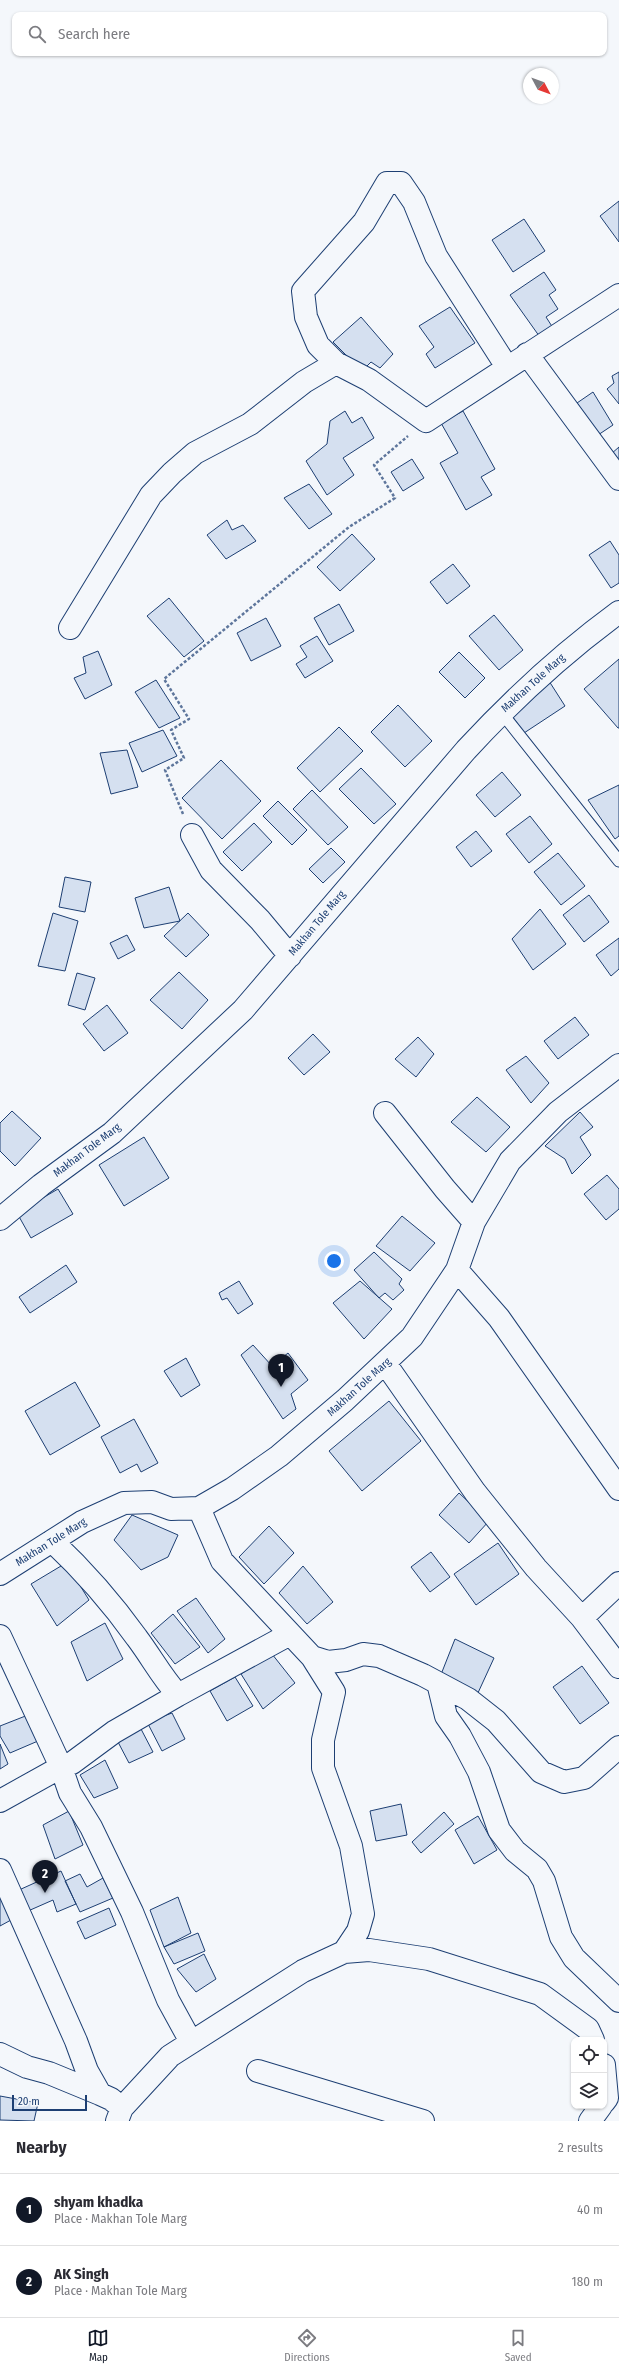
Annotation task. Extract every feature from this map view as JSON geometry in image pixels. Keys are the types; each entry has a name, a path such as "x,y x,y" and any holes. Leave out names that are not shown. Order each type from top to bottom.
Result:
{"street":[{"path":"507,367 436,256 414,202 401,183 387,183 364,222 303,291 306,317 318,344 336,363 369,380 426,420 619,295"},
{"path":"527,354 619,479"},
{"path":"70,628 151,495 172,473 195,453 250,424 304,382 336,363"},
{"name":"Makhan Tole Marg","path":"0,1219 41,1185 112,1133 243,1010 466,750 501,712 558,659 619,612"},
{"path":"192,835 211,870 260,920 290,956"},
{"name":"Makhan Tole Marg","path":"0,1574 82,1522 124,1503 152,1502 171,1509 199,1508 232,1489 279,1456 346,1400 412,1337 457,1270 474,1222 510,1161 558,1112 619,1065"},
{"path":"385,1113 474,1222"},
{"path":"457,1270 499,1318 619,1489"},
{"path":"385,1363 474,1492 536,1568 582,1618 619,1667"},
{"path":"199,1508 222,1561 312,1658 334,1692 324,1740 323,1768 351,1846 363,1914 358,1931 344,1952"},
{"path":"52,1541 93,1582 138,1638 160,1675 178,1695"},
{"path":"582,1618 619,1583"},
{"path":"0,1801 61,1767 72,1763 114,1732 178,1695 290,1634"},
{"path":"0,1636 61,1767 70,1793 91,1827 132,1912 168,2000 191,2042"},
{"path":"312,1658 328,1662 346,1660 363,1654 379,1656 438,1683 468,1699 496,1721 541,1772 564,1782 584,1778 619,1747"},
{"path":"438,1683 446,1716 460,1736 478,1772 499,1830 515,1851 537,1869 544,1881 561,1937 574,1958 619,2001"},
{"path":"0,1870 76,2041 87,2071 100,2094"},
{"path":"0,2054 28,2067 49,2073 111,2099 120,2115 170,2056 191,2042 303,1971 344,1952 369,1950 429,1959 540,1994 588,2029 592,2037"},
{"path":"258,2071 423,2121"},
{"path":"590,2121 599,2109"}],"lane":[{"path":"501,712 619,861"}],"path":[{"path":"192,835 165,770 184,758 171,730 189,719 164,679 349,527 395,498 374,465 426,420"}],"building":[{"path":"619,201 619,242 600,216"},
{"path":"524,219 545,251 513,272 492,240"},
{"path":"544,272 556,290 549,295 558,309 546,317 555,331 542,340 510,295"},
{"path":"450,307 475,343 435,368 426,354 434,347 419,326"},
{"path":"361,317 393,354 380,368 371,362 362,371 333,342"},
{"path":"619,372 619,404 607,389 614,383 612,376"},
{"path":"593,392 613,425 598,435 577,403"},
{"path":"345,411 352,423 362,417 374,438 343,458 354,475 327,495 306,461 327,444 330,421"},
{"path":"463,411 495,469 481,477 492,495 466,510 440,463 458,453 441,423"},
{"path":"619,447 619,465 611,454"},
{"path":"412,459 424,478 403,491 391,472"},
{"path":"309,484 332,514 309,529 284,498"},
{"path":"227,520 232,530 243,525 256,541 226,559 207,535"},
{"path":"352,534 375,559 340,591 317,567"},
{"path":"610,541 619,555 619,583 611,588 589,555"},
{"path":"453,564 470,586 447,604 430,582"},
{"path":"169,598 204,641 184,657 147,616"},
{"path":"339,604 354,631 329,645 314,618"},
{"path":"494,615 523,650 499,670 469,636"},
{"path":"266,618 281,646 251,661 237,633"},
{"path":"317,636 333,661 305,678 296,664 307,657 300,646"},
{"path":"98,651 112,685 85,699 74,678 86,673 83,657"},
{"path":"459,652 485,678 465,698 439,672"},
{"path":"619,659 619,728 618,728 584,689"},
{"path":"156,680 180,718 159,728 135,692"},
{"path":"549,681 565,706 524,733 507,709"},
{"path":"398,705 432,741 405,767 371,732"},
{"path":"339,727 363,751 320,792 297,768"},
{"path":"163,730 177,756 142,772 129,743"},
{"path":"127,750 138,787 111,794 100,753"},
{"path":"221,760 261,801 222,839 182,798"},
{"path":"361,768 396,804 374,824 339,789"},
{"path":"502,772 521,795 495,817 476,795"},
{"path":"619,785 619,836 615,839 588,800"},
{"path":"312,790 348,827 328,845 293,809"},
{"path":"278,801 307,830 292,845 263,816"},
{"path":"530,816 552,844 529,863 506,834"},
{"path":"254,823 272,842 242,871 223,852"},
{"path":"476,831 492,851 471,867 456,847"},
{"path":"331,848 345,862 323,883 309,869"},
{"path":"558,853 585,886 561,905 534,872"},
{"path":"65,877 91,882 85,912 59,907"},
{"path":"169,887 180,921 144,928 135,898"},
{"path":"589,895 609,922 584,942 563,915"},
{"path":"540,909 566,944 533,970 512,939"},
{"path":"53,913 78,921 65,971 38,966"},
{"path":"188,913 209,935 186,957 164,936"},
{"path":"127,935 135,950 118,959 110,943"},
{"path":"619,938 619,969 611,976 596,955"},
{"path":"179,972 208,1000 182,1029 150,1000"},
{"path":"77,973 95,978 85,1010 68,1005"},
{"path":"107,1005 128,1033 104,1051 83,1024"},
{"path":"575,1017 589,1035 558,1059 544,1041"},
{"path":"313,1034 330,1052 304,1075 288,1058"},
{"path":"418,1037 434,1054 416,1077 395,1059"},
{"path":"526,1056 549,1083 531,1103 506,1070"},
{"path":"477,1097 510,1127 486,1152 451,1122"},
{"path":"12,1111 41,1138 15,1166 0,1151 0,1123"},
{"path":"580,1112 593,1127 580,1137 591,1155 572,1174 565,1159 545,1146"},
{"path":"144,1137 169,1178 124,1206 99,1165"},
{"path":"607,1175 619,1189 619,1209 606,1220 584,1194"},
{"path":"58,1189 73,1214 31,1238 17,1213"},
{"path":"402,1216 435,1243 410,1271 376,1246"},
{"path":"374,1252 402,1279 399,1284 404,1290 393,1300 385,1293 379,1298 354,1270"},
{"path":"66,1265 77,1282 30,1313 19,1297"},
{"path":"239,1281 253,1304 238,1314 227,1298 222,1300 219,1293"},
{"path":"360,1281 392,1309 364,1339 333,1303"},
{"path":"253,1345 272,1366 288,1353 308,1380 291,1394 296,1409 283,1419 241,1355"},
{"path":"186,1358 200,1385 181,1397 164,1371"},
{"path":"75,1382 100,1426 50,1455 25,1411"},
{"path":"389,1401 421,1441 362,1491 329,1451"},
{"path":"134,1419 158,1463 141,1472 137,1464 120,1473 101,1437"},
{"path":"459,1493 489,1521 469,1543 439,1515"},
{"path":"132,1515 178,1535 168,1557 141,1570 114,1540"},
{"path":"269,1526 294,1553 264,1584 239,1557"},
{"path":"498,1543 519,1574 476,1605 454,1574"},
{"path":"431,1552 450,1577 430,1592 411,1567"},
{"path":"66,1563 89,1600 57,1626 31,1584"},
{"path":"303,1566 333,1602 307,1624 279,1593"},
{"path":"196,1598 225,1639 208,1653 177,1611"},
{"path":"173,1614 200,1647 175,1664 151,1633"},
{"path":"105,1623 123,1659 87,1681 71,1642"},
{"path":"455,1639 494,1658 477,1695 440,1677"},
{"path":"272,1654 295,1683 263,1709 241,1674"},
{"path":"582,1666 609,1703 580,1724 553,1687"},
{"path":"235,1677 253,1706 227,1721 210,1691"},
{"path":"172,1713 185,1739 162,1751 147,1722"},
{"path":"28,1715 38,1741 10,1753 0,1736 0,1726"},
{"path":"141,1729 153,1752 129,1763 118,1742"},
{"path":"0,1744 8,1764 0,1769"},
{"path":"105,1760 118,1788 94,1798 80,1775"},
{"path":"401,1804 407,1835 376,1841 370,1811"},
{"path":"69,1811 83,1845 55,1859 43,1825"},
{"path":"444,1812 454,1824 421,1853 412,1842"},
{"path":"478,1816 497,1850 474,1864 455,1830"},
{"path":"61,1871 76,1904 57,1912 53,1900 28,1911 19,1890"},
{"path":"80,1874 87,1887 103,1878 113,1898 80,1912 65,1881"},
{"path":"0,1895 11,1920 0,1926"},
{"path":"178,1897 191,1933 164,1947 150,1910"},
{"path":"109,1908 116,1925 85,1939 77,1922"},
{"path":"198,1933 205,1951 174,1964 164,1947"},
{"path":"204,1954 216,1979 196,1992 177,1969"},
{"path":"0,2096 38,2103 34,2121 0,2120"}],"place":[{"name":"shyam khadka","path":"281,1387"},
{"name":"AK Singh","path":"45,1893"}]}
